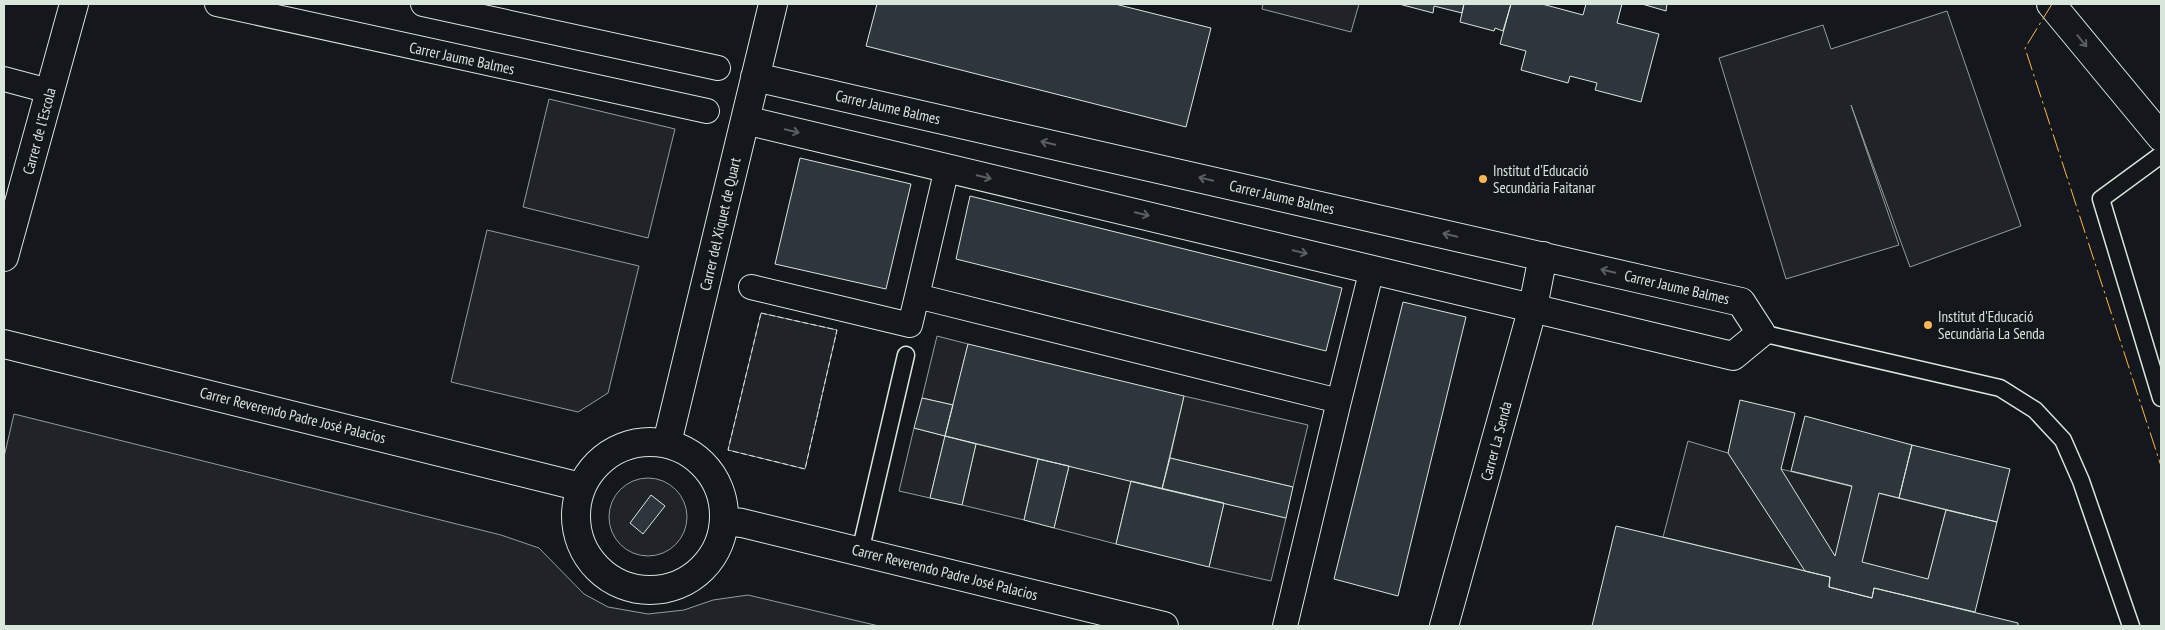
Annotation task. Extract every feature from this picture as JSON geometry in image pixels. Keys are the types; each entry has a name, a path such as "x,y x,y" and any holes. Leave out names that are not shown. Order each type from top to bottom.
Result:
{"street":[{"name":"Carrer de l'Escola","path":"4,257 74,4"},
{"name":"Carrer Jaume Balmes","path":"218,4 707,111"},
{"path":"423,4 718,68"},
{"name":"Carrer del Xiquet de Quart","path":"667,443 773,4"},
{"path":"2052,4 2161,137"},
{"name":"Carrer Jaume Balmes","path":"756,76 1741,302 1761,333"},
{"path":"4,80 50,91"},
{"path":"744,120 1734,356 1761,333"},
{"path":"751,287 910,325 947,168"},
{"name":"Carrer La Senda","path":"1444,626 1533,307 1543,256"},
{"path":"1285,626 1372,269"},
{"path":"917,296 1339,401"},
{"name":"Carrer Reverendo Padre José Palacios","path":"4,344 581,487"},
{"path":"646,442 667,443 686,451 704,463 716,480 724,500 725,521 719,547 705,568 684,583 659,591 633,589 609,579 590,561 578,538 575,512 581,487 592,469 608,455 626,446 646,442"},
{"name":"Carrer Reverendo Padre José Palacios","path":"725,521 1164,626"}],"lane":[{"path":"2161,155 2101,200 2161,398"},
{"path":"1761,333 2000,388 2035,410 2063,440 2081,481 2131,626"},
{"path":"860,552 906,355"}],"shaded area":[{"path":"1263,4 1359,4 1351,32 1262,9"},
{"path":"1947,11 2021,226 1910,267 1851,105 1899,245 1786,279 1719,58 1823,25 1831,49"},
{"path":"549,99 675,129 648,238 523,207"},
{"path":"487,230 639,266 608,393 578,412 451,382"},
{"path":"761,313 837,330 805,469 728,450"},
{"path":"937,336 968,344 953,405 922,398"},
{"path":"1184,396 1308,425 1293,487 1170,458"},
{"path":"14,414 501,535 539,548 584,594 608,607 648,614 684,610 713,600 748,595 879,626 4,626 4,457"},
{"path":"914,428 945,436 930,498 899,491"},
{"path":"1688,441 1781,469 1946,510 1923,599 1663,537"},
{"path":"976,444 1038,459 1024,520 962,505"},
{"path":"1069,466 1131,481 1116,544 1054,528"},
{"path":"640,478 656,478 670,484 681,495 687,509 687,525 681,539 670,550 656,556 640,556 626,550 615,539 609,525 609,509 615,495 626,484"},
{"path":"1224,503 1286,518 1271,581 1209,567"}],"building":[{"path":"877,4 1115,4 1211,28 1186,127 866,46"},
{"path":"1399,4 1464,4 1462,13 1434,6 1433,13"},
{"path":"1464,4 1511,4 1503,31 1495,28 1494,31 1460,22"},
{"path":"1511,4 1542,4 1583,15 1586,4 1622,4 1617,23 1659,34 1641,102 1595,90 1597,83 1570,76 1568,83 1521,70 1526,51 1500,44"},
{"path":"1642,4 1667,4 1666,11"},
{"path":"800,158 911,184 886,289 775,264"},
{"path":"970,196 1342,288 1326,351 956,259"},
{"path":"1403,302 1466,317 1398,596 1334,579"},
{"path":"968,344 1184,396 1162,489 945,436"},
{"path":"922,398 953,405 945,436 914,428"},
{"path":"1740,400 1795,413 1781,469 1835,556 1852,486 1791,471 1805,416 1912,445 1899,498 1879,493 1862,562 1928,579 1946,510 1997,522 1975,612 1874,588 1872,598 1829,587 1830,577 1805,571 1728,453"},
{"path":"945,436 976,444 962,505 930,498"},
{"path":"1912,445 2010,469 1997,522 1899,498"},
{"path":"1170,458 1293,487 1286,518 1162,489"},
{"path":"1038,459 1069,466 1054,528 1024,520"},
{"path":"1131,481 1224,503 1209,567 1116,544"},
{"path":"651,495 665,506 643,534 630,523"},
{"path":"1616,526 1830,577 1829,587 1872,598 1874,588 2018,623 2018,626 1592,626"}],"fence":[{"path":"761,313 837,330 805,469 728,450 761,313"}],"power":[{"path":"2052,4 2025,48 2161,466"}],"place":[{"name":"Institut d'Educació Secundària Faitanar","path":"1483,179"},
{"name":"Institut d'Educació Secundària La Senda","path":"1928,325"}]}
